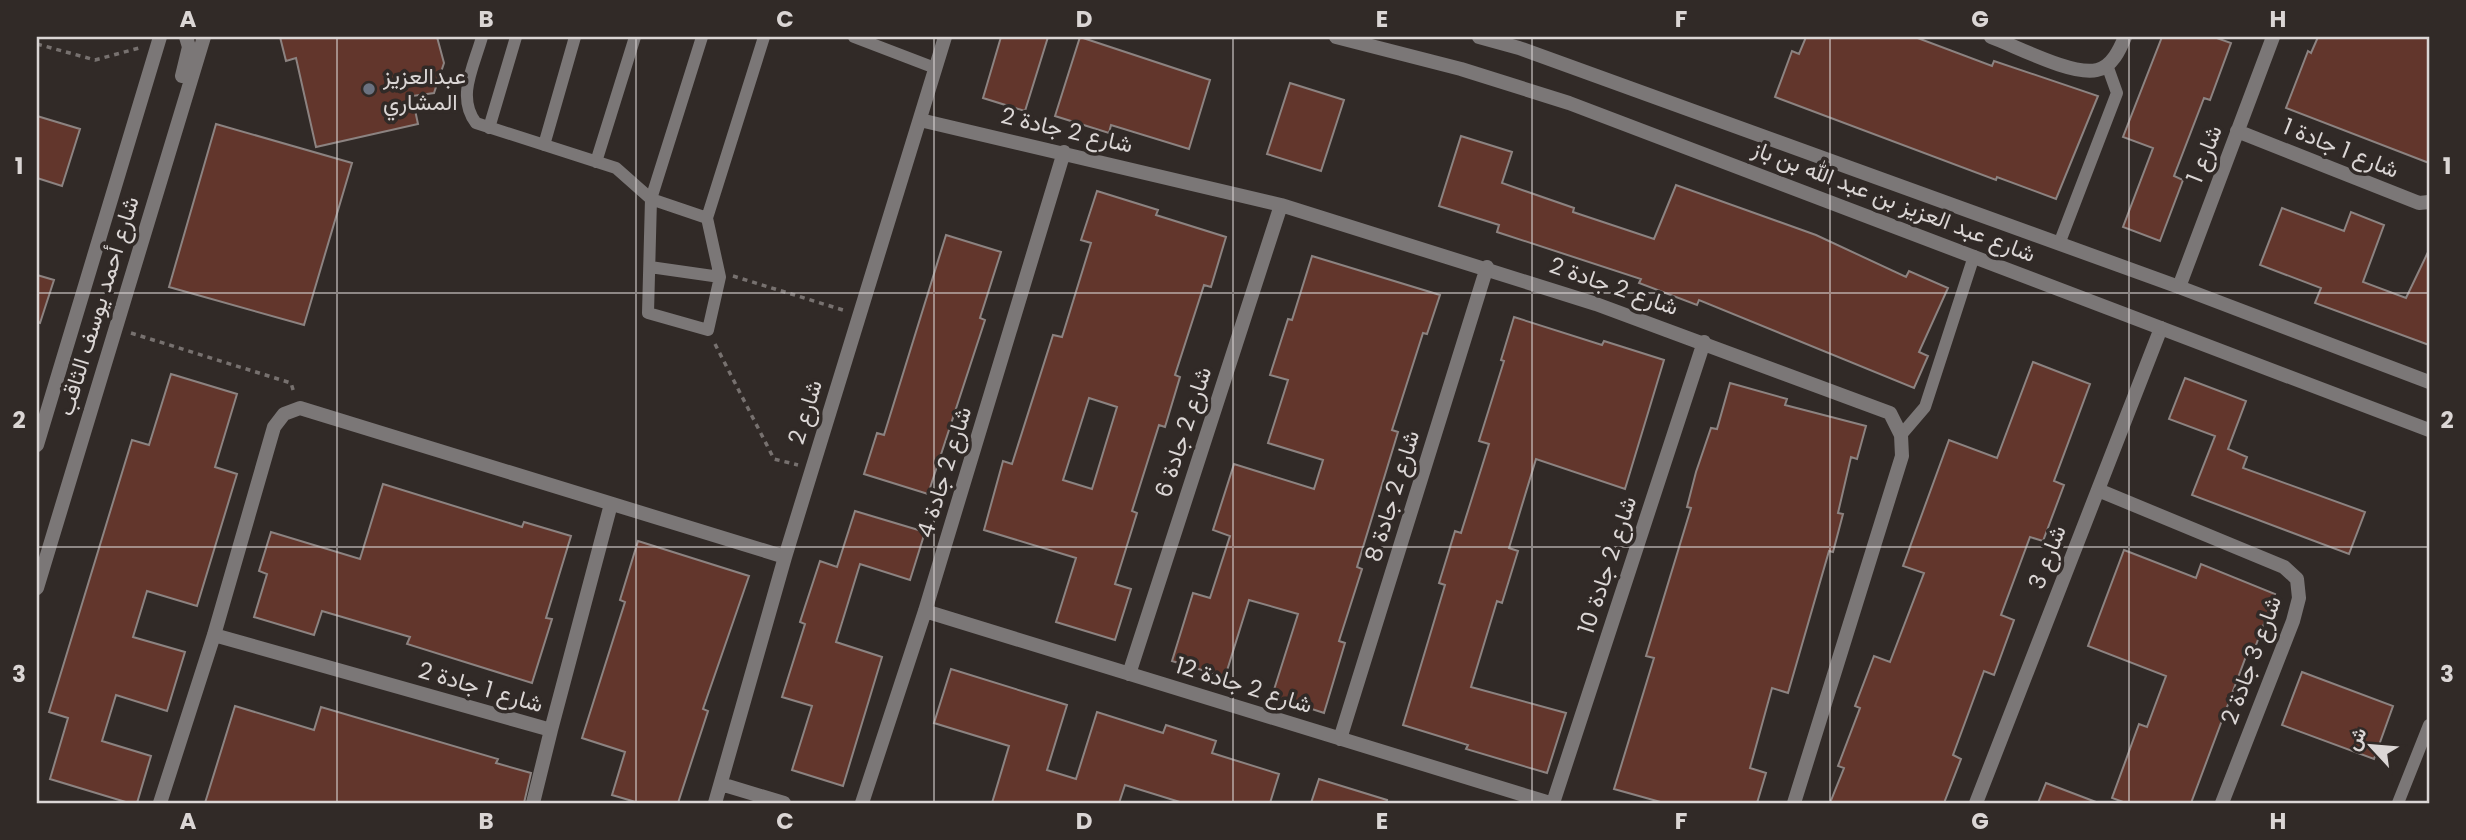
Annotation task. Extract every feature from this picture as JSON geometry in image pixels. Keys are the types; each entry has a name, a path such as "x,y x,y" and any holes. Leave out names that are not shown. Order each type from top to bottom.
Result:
{"street":[{"path":"176,127 171,114 189,47 186,37"},
{"name":"شارع أحمد يوسف الثاقب","path":"37,588 204,37"},
{"name":"شارع 2","path":"715,803 785,557 945,37"},
{"name":"شارع عبد العزيز بن عبد الله بن باز","path":"1336,37 1358,40 1461,69 1569,103 2429,430"},
{"name":"شارع عبد العزيز بن عبد الله بن باز","path":"1479,37 1521,42 2429,382"},
{"path":"1991,37 2072,68 2097,70 2108,65 2125,37"},
{"name":"شارع 1","path":"2179,287 2273,37"},
{"name":"شارع أحمد يوسف الثاقب","path":"37,445 159,40"},
{"name":"شارع 2 جادة 2","path":"920,120 1281,205 1487,267 1704,342 1891,413 1901,435"},
{"name":"شارع 1 جادة 1","path":"2237,131 2419,203 2429,202"},
{"name":"شارع 2 جادة 4","path":"862,803 925,611 1064,152"},
{"name":"شارع 2 جادة 6","path":"1129,674 1281,205"},
{"name":"شارع 2 جادة 8","path":"1340,739 1487,267"},
{"name":"شارع 3","path":"1976,803 2161,328"},
{"name":"شارع 2 جادة 10","path":"1552,803 1704,342"},
{"path":"160,803 214,635 274,427 285,414 300,408 785,557"},
{"path":"1794,803 1902,456 1901,435"},
{"name":"شارع 3 جادة 2","path":"2098,490 2284,567 2297,579 2299,598 2293,621 2222,803"},
{"name":"شارع 1 جادة 2","path":"214,635 551,730 611,504"},
{"name":"شارع 2 جادة 12","path":"925,611 1552,803"},
{"path":"533,803 551,730"},
{"path":"721,783 784,803"}],"lane":[{"path":"482,37 464,99 468,112 476,123 616,169 651,199 707,218"},
{"path":"489,128 516,37"},
{"path":"544,145 575,37"},
{"path":"596,162 635,37"},
{"path":"702,37 651,199 648,313 708,330 720,274 707,218 764,37"},
{"path":"854,37 935,68"},
{"path":"2059,244 2117,93 2108,65"},
{"path":"1901,435 1926,407 1974,256"},
{"path":"650,267 720,274"},
{"path":"2398,803 2429,725"}],"path":[{"path":"37,44 94,60 159,40"},
{"path":"720,274 858,315"},
{"path":"116,328 291,383 300,408"},
{"path":"708,330 774,459 812,468"}],"building":[{"name":"عبدالعزيز المشاري","path":"280,37 437,37 444,63 434,93 412,96 418,124 316,147 296,58 286,61"},
{"path":"1001,37 1048,37 1025,111 983,98"},
{"path":"1080,37 1210,80 1189,149 1111,125 1109,133 1055,116"},
{"path":"1806,37 1915,37 1992,66 1994,61 2098,96 2056,199 1997,177 1996,180 1775,97 1792,51 1799,54"},
{"path":"2162,37 2214,37 2231,43 2210,100 2204,98 2174,176 2183,180 2160,241 2123,227 2153,148 2123,137"},
{"path":"2318,37 2429,37 2429,163 2286,108 2308,51 2311,53"},
{"path":"1290,83 1344,100 1321,171 1267,154"},
{"path":"37,116 80,129 62,186 37,178"},
{"path":"216,124 352,163 304,325 169,287"},
{"path":"1461,136 1512,152 1502,183 1574,208 1573,212 1654,239 1676,185 1816,235 1906,277 1909,271 1948,288 1919,352 1928,356 1914,388 1699,300 1697,305 1639,283 1641,279 1497,232 1499,225 1439,206"},
{"path":"1097,191 1158,210 1156,215 1226,237 1211,287 1204,285 1175,375 1180,377 1165,427 1159,425 1132,511 1137,513 1115,584 1131,589 1115,640 1056,622 1076,558 984,530 1003,461 1012,464 1053,335 1062,337 1091,243 1081,240","holes":["1089,398 1117,407 1092,489 1063,480"]},
{"path":"2282,208 2344,231 2351,212 2384,225 2363,282 2406,298 2429,250 2429,345 2315,303 2321,288 2260,265"},
{"path":"946,235 1001,252 980,318 985,320 928,494 864,474 877,433 884,435"},
{"path":"1312,256 1440,295 1427,334 1423,333 1392,430 1398,432 1357,567 1362,569 1339,641 1345,643 1324,713 1272,696 1298,614 1249,600 1225,677 1172,661 1193,593 1210,598 1230,536 1213,530 1234,464 1314,489 1323,460 1268,443 1288,380 1270,375 1288,319 1292,320"},
{"path":"37,275 54,280 40,323 37,322"},
{"path":"1514,317 1602,345 1604,341 1664,360 1625,489 1536,459 1509,548 1518,551 1502,603 1497,601 1471,687 1566,713 1547,773 1466,749 1468,745 1403,725 1445,585 1439,583 1455,531 1461,533 1489,444 1479,441 1504,361 1501,360"},
{"path":"2033,362 2090,384 2054,481 2064,485 2043,541 2030,537 2001,615 2014,620 1994,675 1984,671 1953,755 1961,759 1944,803 1830,803 1844,768 1838,766 1860,708 1855,706 1874,656 1890,662 1924,573 1903,566 1949,440 1997,458"},
{"path":"171,374 237,394 215,467 237,474 197,606 147,591 133,637 185,652 167,711 116,695 102,741 151,756 137,803 129,803 50,779 68,718 49,712 132,440 149,445"},
{"path":"2185,378 2246,401 2228,449 2247,457 2243,468 2365,512 2349,554 2192,495 2215,436 2169,419"},
{"path":"1730,383 1787,399 1785,405 1866,426 1857,459 1851,457 1838,513 1843,514 1833,552 1829,551 1788,693 1772,688 1750,768 1766,773 1757,803 1664,803 1614,789 1654,658 1646,656 1691,508 1687,507 1696,472 1711,428 1717,429"},
{"path":"383,484 522,527 524,522 571,536 546,618 552,619 532,683 407,644 410,637 322,611 314,635 254,617 267,574 259,571 271,532 360,559"},
{"path":"855,511 925,532 910,580 860,564 836,642 882,657 843,786 792,770 812,706 782,697 805,624 800,622 820,561 837,567"},
{"path":"638,541 749,576 703,709 708,711 678,803 639,803 612,795 625,752 582,738 625,602 620,600"},
{"path":"2124,550 2196,578 2201,564 2275,594 2253,653 2248,651 2191,803 2126,803 2112,798 2139,724 2147,727 2166,676 2088,646"},
{"path":"951,669 1067,705 1047,770 1076,779 1097,712 1163,733 1166,725 1216,741 1212,753 1279,774 1270,803 1183,803 1125,785 1119,803 992,803 1009,746 934,723"},
{"path":"2302,672 2393,706 2374,759 2282,725"},
{"path":"235,706 314,730 321,707 498,759 496,763 531,773 524,803 205,803"},
{"path":"1319,779 1387,800 1386,803 1311,803"},
{"path":"2046,783 2096,802 2096,803 2038,803"}],"place":[{"name":"عبدالعزيز المشاري","path":"369,89"}]}
